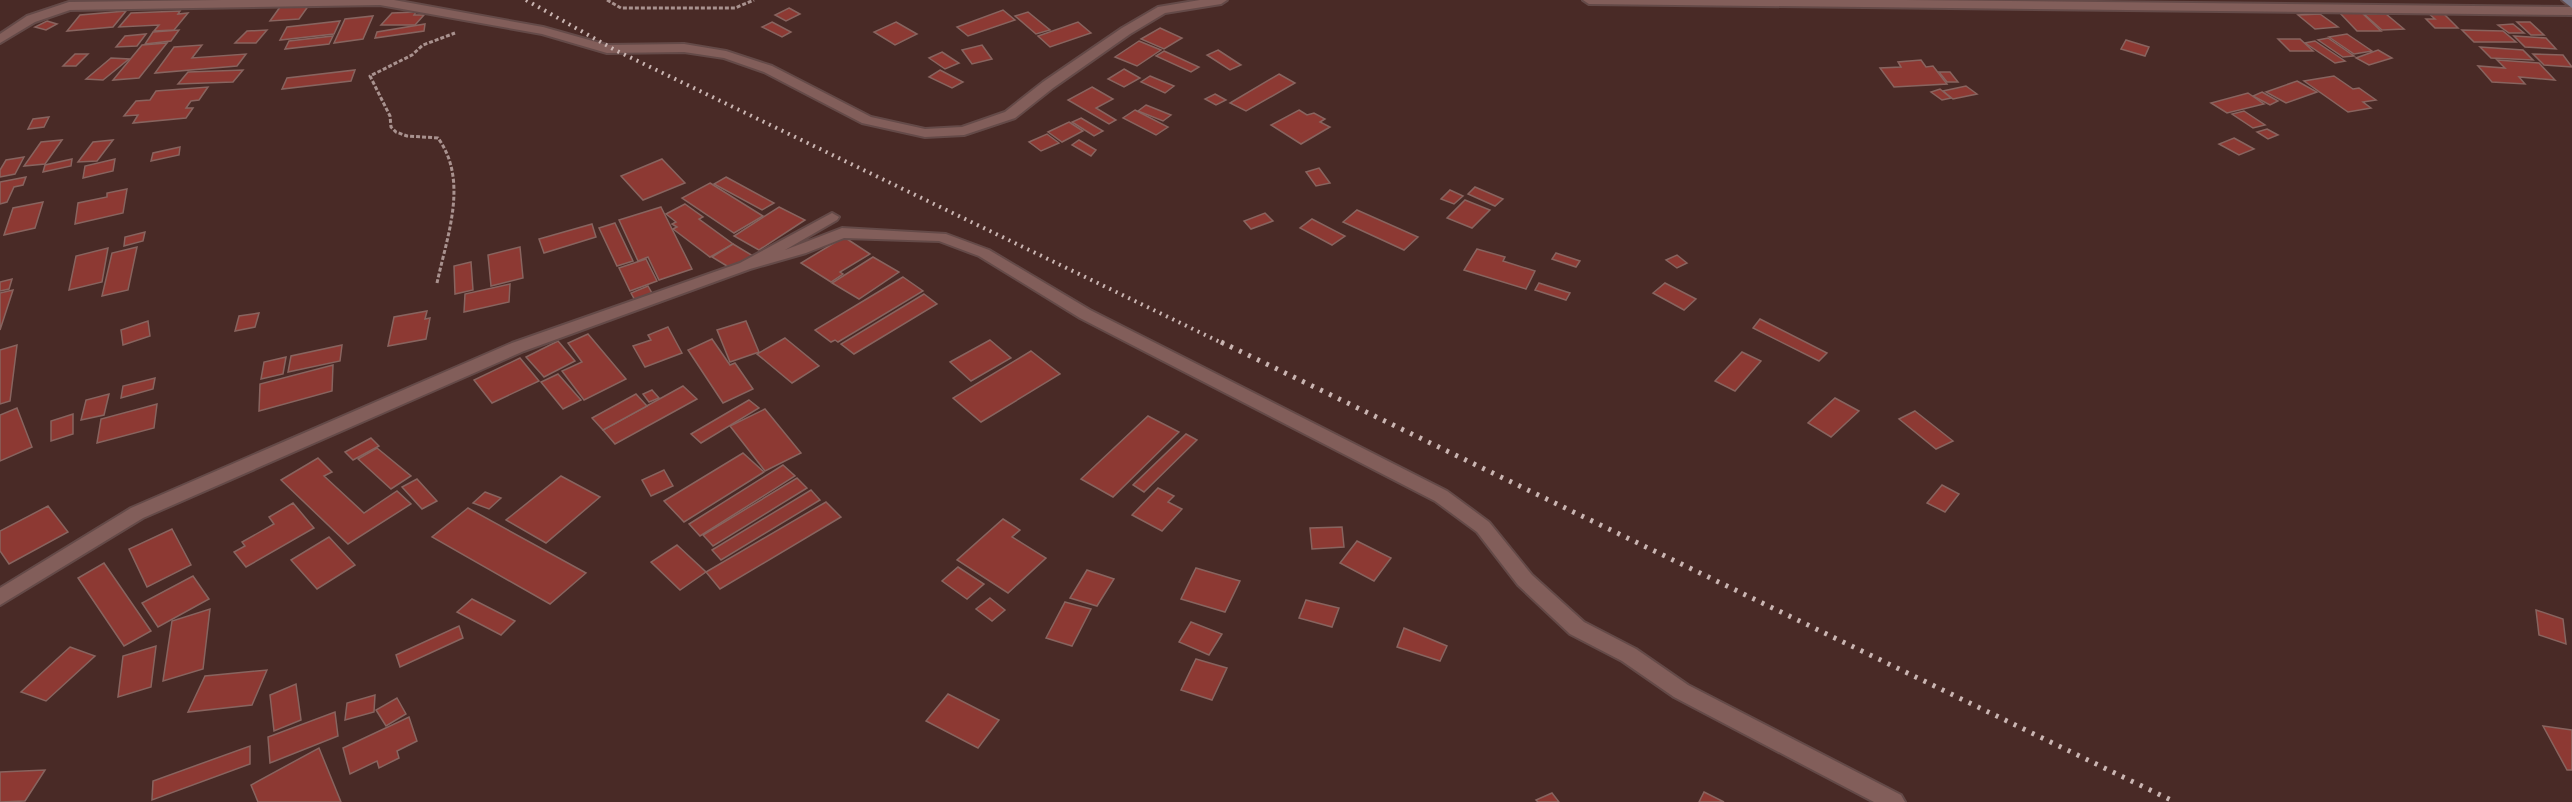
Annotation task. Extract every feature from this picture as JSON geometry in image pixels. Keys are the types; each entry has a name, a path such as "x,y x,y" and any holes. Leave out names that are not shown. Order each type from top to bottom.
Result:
{"main road":[{"path":"2568,0 2572,4"}],"street":[{"path":"0,39 31,19 69,6 380,1 543,31 607,49 684,48 726,55 768,69 867,120 900,129 935,133 980,127 1010,115 1067,71 1162,10 1221,0"},
{"path":"1589,0 2572,11"},
{"path":"745,266 832,217"},
{"path":"0,597 137,513 518,347 745,266 801,250 842,233 941,237 984,253 1084,314 1441,496 1482,527 1525,580 1577,628 1629,655 1681,691 1894,802"}],"path":[{"path":"607,0 621,8 735,8 754,0"},
{"path":"437,283 455,195 455,180 449,153 438,138 407,136 391,127 390,116 370,76 412,55 423,45 482,22 493,21"}],"building":[{"path":"309,5 299,19 270,21 280,7"},
{"path":"789,8 800,14 786,21 775,15"},
{"path":"1003,10 1015,20 968,36 957,27"},
{"path":"126,11 113,27 67,31 80,15"},
{"path":"180,11 178,14 188,13 174,30 154,31 159,25 119,27 131,13"},
{"path":"416,12 414,15 424,15 415,25 381,25 392,13"},
{"path":"1028,12 1050,30 1036,34 1015,16"},
{"path":"2339,12 2361,12 2381,31 2357,31"},
{"path":"2427,12 2442,12 2458,28 2435,28 2426,19 2435,19"},
{"path":"2320,14 2338,27 2315,29 2298,15"},
{"path":"2364,14 2386,14 2404,29 2382,30"},
{"path":"373,16 363,39 334,43 345,19"},
{"path":"47,21 57,24 46,30 35,27"},
{"path":"340,21 334,34 280,40 287,27"},
{"path":"772,22 791,32 782,37 762,27"},
{"path":"896,22 917,34 895,45 874,32"},
{"path":"1078,22 1091,33 1050,47 1038,36"},
{"path":"2517,22 2530,22 2544,35 2531,35"},
{"path":"425,24 424,31 375,38 377,32"},
{"path":"2513,24 2524,33 2509,33 2498,25"},
{"path":"1160,28 1182,38 1164,49 1141,39"},
{"path":"179,30 171,41 145,44 153,32"},
{"path":"267,30 256,43 235,43 247,31"},
{"path":"2462,30 2503,31 2516,42 2474,42"},
{"path":"146,34 137,46 116,47 125,36"},
{"path":"2347,34 2372,51 2354,54 2329,37"},
{"path":"333,36 329,44 285,49 289,41"},
{"path":"2514,36 2546,38 2556,49 2525,47"},
{"path":"2328,38 2354,56 2343,57 2318,40"},
{"path":"2278,39 2300,39 2313,51 2290,51"},
{"path":"2126,40 2149,47 2145,56 2121,49"},
{"path":"1139,41 1161,50 1137,66 1115,57"},
{"path":"2315,41 2345,61 2335,63 2305,43"},
{"path":"167,43 139,78 113,80 142,45"},
{"path":"202,45 192,58 246,54 237,66 155,73 174,47"},
{"path":"982,45 992,59 972,64 962,50"},
{"path":"2480,47 2523,50 2533,60 2491,58"},
{"path":"1218,50 1241,65 1230,70 1207,55"},
{"path":"2378,50 2392,58 2369,65 2356,58"},
{"path":"1164,51 1199,67 1191,72 1156,56"},
{"path":"942,52 959,63 945,69 929,58"},
{"path":"75,54 88,54 76,66 63,66"},
{"path":"2533,54 2563,55 2572,67 2544,65"},
{"path":"111,58 129,59 103,80 86,79"},
{"path":"1921,60 1926,67 1933,66 1947,84 1894,87 1880,68 1901,67 1898,62"},
{"path":"2497,60 2539,63 2555,80 2519,77 2525,84 2492,82 2478,66 2505,68"},
{"path":"1124,69 1140,78 1124,87 1108,79"},
{"path":"243,70 233,82 178,84 188,72"},
{"path":"355,70 351,81 282,89 287,78"},
{"path":"940,70 963,82 952,88 929,77"},
{"path":"1939,72 1950,72 1958,82 1947,82"},
{"path":"1279,74 1295,83 1246,111 1230,103"},
{"path":"1150,76 1174,86 1165,93 1141,82"},
{"path":"2334,76 2353,89 2359,88 2376,100 2363,102 2371,108 2348,112 2304,81"},
{"path":"2297,81 2317,92 2286,103 2266,92"},
{"path":"1966,86 1977,94 1953,99 1943,91"},
{"path":"208,87 199,100 191,101 186,108 193,108 186,118 133,123 138,115 124,116 136,101 150,100 156,91"},
{"path":"1092,87 1113,99 1096,108 1116,120 1109,124 1068,100"},
{"path":"1940,89 1951,98 1942,100 1931,92"},
{"path":"2262,92 2278,101 2270,105 2253,96"},
{"path":"2248,93 2264,104 2227,113 2211,103"},
{"path":"1215,94 1226,100 1216,105 1205,99"},
{"path":"1146,105 1171,115 1163,121 1138,111"},
{"path":"1135,110 1168,127 1156,135 1123,118"},
{"path":"1299,110 1307,115 1314,113 1325,119 1320,122 1330,127 1301,144 1271,125"},
{"path":"2244,111 2265,125 2253,128 2232,114"},
{"path":"49,117 44,127 28,129 33,119"},
{"path":"1081,118 1103,131 1094,136 1072,122"},
{"path":"1069,122 1083,131 1062,142 1048,132"},
{"path":"2267,129 2278,135 2268,139 2257,132"},
{"path":"1047,134 1059,143 1041,151 1029,142"},
{"path":"2234,138 2254,149 2239,155 2219,144"},
{"path":"62,140 45,164 24,166 41,142"},
{"path":"113,140 97,161 78,162 93,142"},
{"path":"1079,140 1096,150 1091,156 1072,145"},
{"path":"180,147 179,155 151,161 153,153"},
{"path":"24,157 15,174 0,177 0,170 6,160"},
{"path":"72,159 71,166 43,172 45,165"},
{"path":"115,159 113,171 83,178 85,166"},
{"path":"662,159 685,183 643,200 621,176"},
{"path":"1319,168 1330,183 1316,186 1306,172"},
{"path":"26,177 23,185 14,187 7,202 0,204 0,182"},
{"path":"726,177 774,203 762,210 714,184"},
{"path":"710,183 763,216 734,233 682,198"},
{"path":"1475,187 1503,199 1495,206 1468,194"},
{"path":"127,189 123,213 75,224 78,203 107,197 107,193"},
{"path":"1450,190 1463,196 1454,204 1441,199"},
{"path":"1465,200 1490,210 1472,228 1447,218"},
{"path":"43,202 35,228 4,235 13,208"},
{"path":"685,204 703,217 699,219 733,244 710,257 673,229 677,227 672,224 676,222 666,214"},
{"path":"661,207 692,269 659,280 648,257 638,261 619,220"},
{"path":"779,207 805,220 759,250 734,236"},
{"path":"1357,210 1418,237 1404,250 1343,222"},
{"path":"1265,213 1273,221 1251,229 1244,221"},
{"path":"1312,219 1345,236 1332,245 1300,228"},
{"path":"615,223 633,261 617,266 599,228"},
{"path":"592,224 596,237 544,253 539,239"},
{"path":"145,232 143,241 124,246 125,237"},
{"path":"844,237 870,254 840,272 843,274 831,282 801,263"},
{"path":"733,244 753,256 732,269 712,257"},
{"path":"137,247 128,290 102,296 112,253"},
{"path":"520,247 523,278 491,286 488,255"},
{"path":"108,248 102,282 69,290 76,256"},
{"path":"1477,249 1505,257 1503,261 1535,271 1526,289 1464,270"},
{"path":"1556,253 1580,261 1576,267 1552,259"},
{"path":"1677,255 1687,263 1677,268 1666,260"},
{"path":"873,257 899,272 859,299 832,283"},
{"path":"646,259 657,281 630,291 619,268"},
{"path":"471,262 473,290 455,294 454,266"},
{"path":"903,277 923,291 838,342 835,340 831,342 815,330"},
{"path":"12,279 9,289 0,291 0,282"},
{"path":"1539,283 1570,293 1566,300 1535,290"},
{"path":"1665,283 1696,299 1684,310 1653,293"},
{"path":"510,284 509,302 464,312 465,294"},
{"path":"648,286 653,295 636,302 631,293"},
{"path":"13,290 0,330 0,293"},
{"path":"924,294 937,304 854,354 841,344"},
{"path":"427,311 425,319 430,318 426,339 388,346 394,317"},
{"path":"259,313 255,327 235,331 239,316"},
{"path":"1760,319 1827,353 1819,361 1753,328"},
{"path":"148,321 150,336 123,345 121,330"},
{"path":"746,321 759,352 730,362 717,330"},
{"path":"668,327 682,353 645,367 633,346 651,340 648,335"},
{"path":"588,334 626,379 584,400 562,371 582,362 568,343"},
{"path":"785,338 819,366 792,383 757,354"},
{"path":"712,339 730,365 735,363 753,389 723,403 688,350"},
{"path":"990,340 1011,358 971,381 950,362"},
{"path":"558,341 575,361 544,377 526,357"},
{"path":"17,345 10,401 0,404 0,350"},
{"path":"342,345 340,361 288,372 291,356"},
{"path":"1031,351 1060,374 981,422 953,398"},
{"path":"1742,352 1761,361 1735,391 1715,381"},
{"path":"286,357 283,374 261,379 264,362"},
{"path":"520,358 539,381 492,403 474,380"},
{"path":"333,365 332,391 259,411 260,384"},
{"path":"558,374 581,400 563,409 541,382"},
{"path":"155,378 153,389 121,398 123,386"},
{"path":"683,386 697,399 615,444 603,430"},
{"path":"652,390 659,398 649,402 643,394"},
{"path":"109,394 104,415 81,420 86,400"},
{"path":"636,394 647,406 603,430 592,418"},
{"path":"1835,398 1859,411 1831,437 1808,423"},
{"path":"749,400 759,408 701,443 691,434"},
{"path":"157,404 154,428 97,443 101,419"},
{"path":"17,408 32,447 0,461 0,415"},
{"path":"765,409 801,453 765,471 730,426"},
{"path":"1915,411 1953,441 1936,449 1899,419"},
{"path":"73,414 73,434 51,441 51,421"},
{"path":"1148,416 1179,432 1113,497 1081,479"},
{"path":"1186,434 1197,440 1144,492 1133,485"},
{"path":"371,438 379,446 353,460 345,452"},
{"path":"377,448 411,476 391,489 358,459"},
{"path":"743,453 764,472 684,522 664,501"},
{"path":"318,458 332,472 324,476 364,513 397,491 411,504 348,544 281,480"},
{"path":"783,465 795,476 700,536 689,524"},
{"path":"664,470 673,486 651,496 642,480"},
{"path":"561,476 600,497 546,543 506,520"},
{"path":"797,478 807,488 713,546 703,535"},
{"path":"417,479 437,501 422,509 402,487"},
{"path":"1942,485 1959,494 1945,512 1927,503"},
{"path":"1158,488 1174,496 1168,502 1182,509 1162,531 1132,515"},
{"path":"811,490 820,500 721,560 712,550"},
{"path":"485,492 501,498 489,509 473,503"},
{"path":"826,502 841,517 720,589 706,572"},
{"path":"293,503 314,528 246,567 234,552 245,546 242,542 274,524 269,517"},
{"path":"48,506 68,532 9,564 0,551 0,531"},
{"path":"468,508 586,573 550,604 432,537"},
{"path":"1003,519 1020,530 1012,537 1046,558 1008,593 957,560"},
{"path":"1342,527 1344,547 1312,549 1310,528"},
{"path":"172,529 191,565 147,587 129,549"},
{"path":"329,537 355,565 317,589 291,560"},
{"path":"1357,541 1391,558 1374,581 1340,563"},
{"path":"677,545 706,572 680,590 651,562"},
{"path":"104,563 151,631 124,646 78,578"},
{"path":"958,567 984,584 967,599 942,581"},
{"path":"1196,568 1240,581 1225,612 1181,599"},
{"path":"1087,570 1114,579 1097,606 1070,598"},
{"path":"193,576 209,599 158,627 142,603"},
{"path":"990,598 1005,610 992,621 976,609"},
{"path":"472,599 515,621 501,635 457,612"},
{"path":"1306,600 1339,608 1332,627 1299,618"},
{"path":"1065,602 1091,609 1072,646 1046,638"},
{"path":"210,609 203,669 163,681 172,621"},
{"path":"2536,610 2563,619 2566,644 2539,635"},
{"path":"1191,622 1222,634 1209,655 1179,642"},
{"path":"459,626 463,638 400,667 396,655"},
{"path":"1404,628 1447,646 1440,661 1397,647"},
{"path":"156,646 151,687 118,697 123,656"},
{"path":"70,647 95,656 46,701 21,692"},
{"path":"1196,659 1227,668 1212,700 1181,690"},
{"path":"267,670 252,705 188,712 205,676"},
{"path":"296,684 301,720 274,731 270,695"},
{"path":"948,694 999,720 978,748 926,721"},
{"path":"375,695 374,712 345,720 347,703"},
{"path":"397,698 406,714 386,726 376,710"},
{"path":"335,712 338,736 270,763 268,737"},
{"path":"409,717 417,741 397,751 399,758 379,768 377,761 350,774 343,748"},
{"path":"2543,726 2572,730 2572,770 2567,770"},
{"path":"250,746 250,764 152,800 153,781"},
{"path":"319,748 341,802 258,802 251,785"},
{"path":"45,770 25,801 0,802 0,772"},
{"path":"1704,792 1724,802 1699,802"},
{"path":"1552,793 1559,802 1538,802 1536,800"}],"railway":[{"path":"526,0 615,50 1224,344"},
{"path":"1221,342 2175,802"}]}
